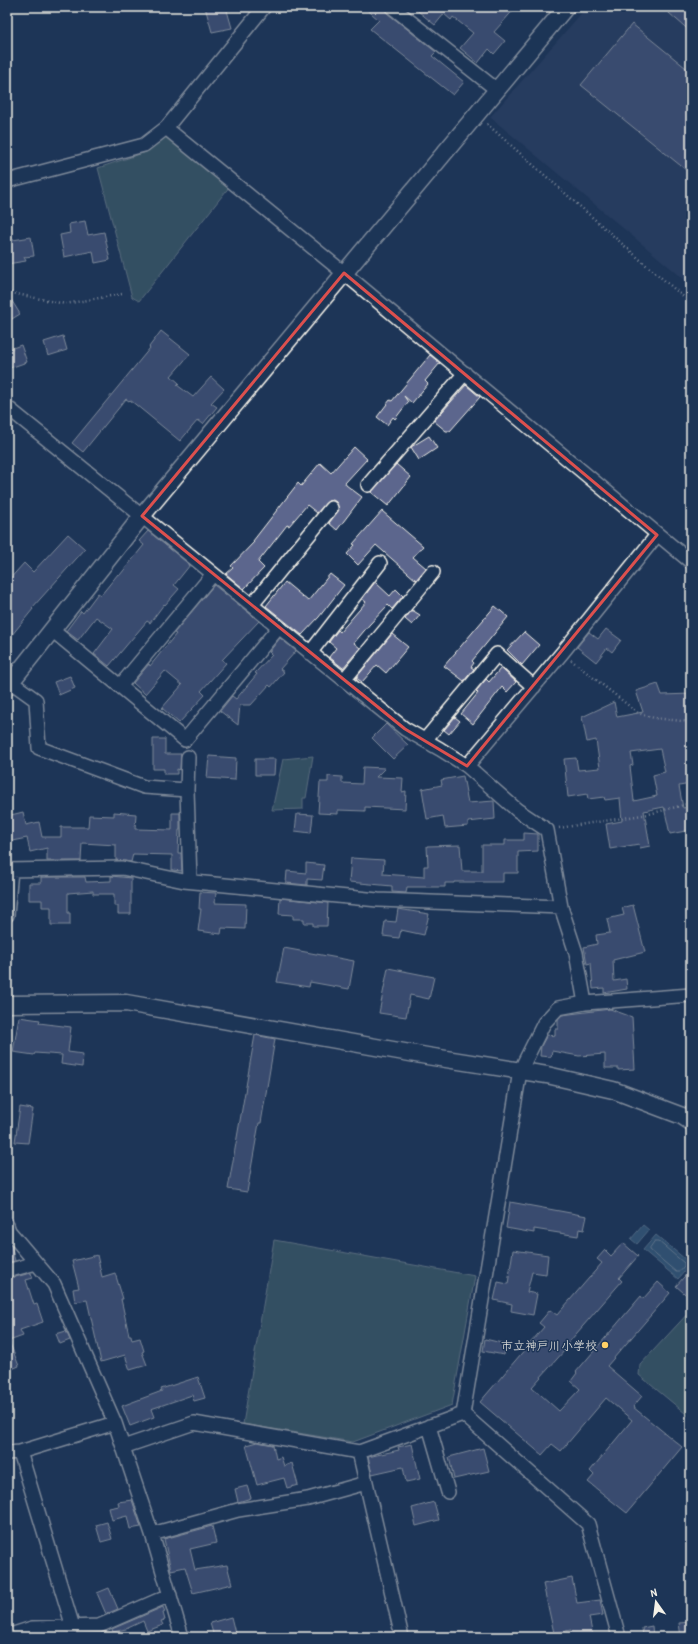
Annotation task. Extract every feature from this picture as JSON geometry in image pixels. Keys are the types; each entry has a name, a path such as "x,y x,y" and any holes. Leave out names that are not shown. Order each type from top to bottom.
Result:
{"street":[{"path":"7,181 144,145 166,128 264,7"},
{"path":"392,7 497,90"},
{"path":"187,790 144,787 39,748 36,700 9,684 142,516 566,7"},
{"path":"166,128 344,273 691,562"},
{"path":"368,485 464,373"},
{"path":"7,407 405,729 467,766 517,810 547,830 561,907 576,953 585,1002"},
{"path":"252,605 331,508"},
{"path":"467,766 562,653 657,535"},
{"path":"310,653 380,563"},
{"path":"344,680 433,572"},
{"path":"120,686 213,574"},
{"path":"52,630 185,740 279,627"},
{"path":"425,740 497,654 534,687"},
{"path":"188,757 187,790 190,881"},
{"path":"7,915 9,870 122,868 190,881 378,900 561,907"},
{"path":"463,1414 520,1071 544,1023 558,1008 585,1002 691,995"},
{"path":"7,1004 126,1003 546,1075 613,1090 682,1116 691,1122"},
{"path":"7,1226 9,1231 54,1284 115,1423 152,1534 182,1637"},
{"path":"7,1271 36,1264"},
{"path":"123,1447 194,1423 359,1452 463,1414"},
{"path":"463,1414 588,1524 619,1637"},
{"path":"7,1453 20,1452 115,1423"},
{"path":"429,1426 448,1492"},
{"path":"20,1452 73,1627"},
{"path":"359,1452 402,1637"},
{"path":"152,1534 238,1510 308,1499 366,1483"},
{"path":"7,1636 32,1628 99,1626 170,1595"}],"path":[{"path":"476,114 644,264 691,303"},
{"path":"7,292 65,304 122,294"},
{"path":"562,653 638,712 654,718 691,722"},
{"path":"547,830 649,814 691,803"}],"highlighted area":[{"path":"344,273 657,535 467,766 405,729 142,516"}],"shaded area":[{"path":"587,7 691,7 691,285 490,117"}],"green space":[{"path":"166,136 230,186 139,301 132,297 98,168 146,152"},
{"path":"313,756 306,798 303,798 303,809 272,810 283,759"},
{"path":"274,1240 475,1276 452,1405 353,1442 243,1424"},
{"path":"691,1310 691,1418 639,1375 640,1365"}],"water":[{"path":"643,1225 649,1230 637,1244 631,1239"},
{"path":"656,1235 691,1264 678,1279 643,1250"}],"building":[{"path":"205,7 226,7 232,28 212,32"},
{"path":"364,7 384,7 387,13 436,52 432,56 464,82 453,95 370,29 379,20"},
{"path":"413,7 516,7 494,32 505,41 494,54 489,49 478,63 460,48 473,33 453,17 451,20 444,14 435,25"},
{"path":"662,7 691,7 691,32"},
{"path":"632,24 691,72 691,174 581,85"},
{"path":"85,221 88,235 104,232 110,260 95,263 93,251 64,257 60,235 70,233 69,224"},
{"path":"31,237 34,256 24,257 26,261 7,264 7,241"},
{"path":"7,293 20,314 7,322"},
{"path":"161,331 190,354 171,376 179,383 177,385 193,397 211,377 224,389 211,403 217,407 203,424 198,420 180,441 130,400 129,401 126,399 83,452 72,443 150,348 149,347"},
{"path":"63,336 67,350 48,356 44,342"},
{"path":"21,345 27,362 7,369 7,350"},
{"path":"430,355 440,363 425,381 428,384 412,403 404,396 408,402 395,419 393,417 387,425 377,417"},
{"path":"466,385 480,397 450,431 446,431 434,421"},
{"path":"429,436 437,448 419,460 411,447"},
{"path":"354,447 367,459 345,483 362,497 337,530 329,523 339,510 336,502 333,500 328,501 317,513 307,505 289,526 287,525 258,562 264,568 244,589 226,574 233,568 231,566 254,542 253,541 298,483 301,486 320,463 331,473"},
{"path":"396,464 411,477 388,506 371,492"},
{"path":"382,511 423,546 413,557 426,568 416,580 376,545 358,565 347,554 355,545 353,544"},
{"path":"148,531 190,565 174,585 179,589 165,605 164,604 150,623 147,621 109,666 94,654 113,629 96,617 78,640 66,631 81,611 83,613 98,593 101,595 118,574 120,575 144,545 139,541"},
{"path":"68,534 85,549 32,608 33,609 7,641 7,582 24,563 33,572"},
{"path":"330,574 344,585 319,617 302,635 266,606 285,582 308,601"},
{"path":"375,582 390,596 396,589 403,596 392,609 388,605 354,643 360,648 343,668 329,657 336,648 329,642 338,630 340,632 366,602 362,599"},
{"path":"214,585 259,621 222,660 226,663 201,691 205,695 179,723 162,708 182,685 165,671 145,694 133,683 149,664 150,666 176,634 174,633"},
{"path":"495,606 508,617 472,661 474,663 471,667 474,669 464,681 444,666"},
{"path":"412,610 420,615 412,625 405,619"},
{"path":"606,629 621,640 612,652 607,648 596,662 577,647 589,632 598,639"},
{"path":"524,632 539,645 522,665 507,650"},
{"path":"392,634 408,647 386,673 377,665 362,682 356,678"},
{"path":"280,638 296,651 280,669 284,672 271,687 269,685 251,705 240,705 238,725 220,711 232,696 236,699 257,674 255,673 272,655 269,652"},
{"path":"501,668 516,682 507,692 502,687 473,724 461,714 478,693 476,691 486,679 489,682"},
{"path":"70,676 75,688 59,695 54,682"},
{"path":"658,684 662,695 691,694 691,784 679,786 683,808 689,807 691,830 670,834 664,807 644,811 650,846 640,848 639,844 610,849 606,824 622,821 620,798 605,800 604,797 588,799 587,794 568,797 564,759 576,758 578,770 600,768 596,740 587,742 582,717 614,702 617,717 643,712 636,691","holes":["660,749 665,772 653,775 657,796 634,801 630,766 633,765 631,753"]},
{"path":"455,717 460,721 449,734 444,730"},
{"path":"386,724 408,745 393,759 372,738"},
{"path":"153,739 165,739 165,754 181,754 180,770 177,769 177,774 164,774 164,769 153,769"},
{"path":"209,756 236,758 235,780 207,778"},
{"path":"255,759 275,759 274,775 255,775"},
{"path":"363,767 385,768 376,777 403,778 402,792 406,791 405,809 365,807 365,811 338,810 338,814 318,813 320,782 328,782 328,776 342,777 342,783 362,784"},
{"path":"463,776 468,803 494,801 495,819 468,822 468,826 445,828 443,816 427,819 422,789 442,785 441,780"},
{"path":"23,812 26,825 39,822 42,837 61,837 61,827 88,827 89,815 114,816 114,812 136,814 135,829 172,830 172,813 180,813 178,853 181,853 182,871 172,870 172,855 133,854 131,862 116,860 116,845 82,843 81,861 47,861 47,848 30,852 27,838 7,842 7,816"},
{"path":"297,814 313,815 311,833 295,831"},
{"path":"524,833 538,834 538,851 518,852 518,873 503,873 503,882 454,882 445,883 445,887 407,887 406,893 392,892 392,886 349,882 351,858 384,860 383,874 424,877 424,866 428,866 427,846 460,845 462,871 482,871 482,845 505,845 505,840 524,840"},
{"path":"306,863 324,865 322,880 307,879 307,885 286,883 287,871 306,873"},
{"path":"111,876 131,878 131,914 118,914 118,906 114,906 114,894 93,894 93,891 68,893 68,913 70,913 70,925 51,925 51,907 42,907 42,900 29,900 29,883 41,883 41,877 85,877 86,882 111,881"},
{"path":"200,892 216,893 215,903 246,904 245,929 222,928 221,934 198,931 201,909 199,909"},
{"path":"280,898 328,903 327,926 313,926 313,923 304,923 304,919 293,919 293,915 279,914"},
{"path":"633,905 645,952 613,960 614,981 626,979 627,989 604,993 604,988 593,989 591,963 587,964 584,947 597,944 596,935 610,933 607,919 624,915 622,908"},
{"path":"398,909 429,914 424,935 401,930 399,938 383,936 385,921 396,922"},
{"path":"284,948 354,961 349,989 310,982 309,987 277,982"},
{"path":"388,968 434,977 429,999 410,995 406,1017 379,1013"},
{"path":"610,1009 632,1017 635,1069 618,1070 618,1068 605,1068 605,1054 579,1056 552,1051 551,1057 540,1056 541,1046 547,1035 555,1036 555,1029 558,1029 558,1019 562,1015"},
{"path":"19,1017 40,1020 39,1023 71,1027 68,1052 83,1054 82,1067 61,1064 62,1055 35,1053 34,1055 13,1052"},
{"path":"255,1035 275,1039 261,1123 259,1123 247,1192 228,1189"},
{"path":"20,1107 33,1109 28,1143 15,1142"},
{"path":"510,1202 587,1216 584,1230 579,1229 578,1236 534,1229 534,1233 506,1228"},
{"path":"623,1243 638,1256 619,1278 622,1281 563,1349 565,1350 532,1387 559,1411 580,1389 571,1381 577,1373 576,1372 641,1296 643,1299 658,1282 670,1293 607,1366 642,1396 633,1407 682,1447 627,1513 588,1482 594,1475 590,1471 632,1420 606,1398 561,1451 552,1444 542,1455 480,1402 544,1327 539,1323 550,1310 557,1315 602,1263 597,1259 605,1250 611,1256"},
{"path":"7,1244 11,1245 15,1261 7,1263"},
{"path":"513,1250 548,1255 546,1274 532,1272 527,1292 537,1294 533,1315 511,1311 512,1304 494,1300 498,1282 508,1284"},
{"path":"97,1255 102,1277 115,1273 123,1299 121,1299 129,1335 131,1335 132,1340 140,1338 144,1351 142,1352 147,1365 130,1370 125,1355 101,1362 87,1300 75,1302 73,1289 79,1288 72,1261"},
{"path":"691,1269 691,1299 676,1286"},
{"path":"31,1273 33,1278 26,1280 34,1305 37,1304 43,1322 20,1330 23,1336 9,1341 19,1366 7,1371 7,1279"},
{"path":"66,1331 70,1340 60,1344 56,1334"},
{"path":"485,1339 506,1344 504,1355 483,1351"},
{"path":"198,1377 205,1398 194,1401 192,1395 151,1409 154,1417 130,1426 122,1406 162,1391 161,1389"},
{"path":"257,1442 273,1445 276,1459 281,1457 284,1466 292,1463 298,1485 287,1488 284,1478 257,1485 246,1445"},
{"path":"412,1444 420,1479 406,1482 403,1467 372,1474 368,1457 399,1450 398,1447"},
{"path":"483,1448 489,1471 454,1479 449,1457"},
{"path":"247,1486 251,1498 238,1502 235,1489"},
{"path":"132,1500 141,1527 130,1529 127,1516 112,1520 109,1508 119,1506 118,1502"},
{"path":"434,1502 439,1520 416,1526 412,1508"},
{"path":"107,1522 112,1539 101,1542 96,1525"},
{"path":"212,1526 216,1543 190,1549 195,1570 227,1565 232,1584 193,1593 185,1567 171,1570 164,1539"},
{"path":"572,1578 577,1603 600,1600 603,1615 589,1617 593,1637 572,1637 571,1630 554,1633 543,1584"},
{"path":"109,1588 118,1609 106,1614 97,1593"},
{"path":"163,1607 165,1612 163,1613 165,1620 161,1621 163,1625 147,1631 143,1621 126,1629 113,1632 112,1629"},
{"path":"231,1617 236,1637 214,1637 210,1623"},
{"path":"691,1622 691,1637 681,1637 679,1623"},
{"path":"652,1626 653,1637 643,1637 642,1628"}],"place":[{"name":"市立神戸川小学校","path":"605,1345"}]}
